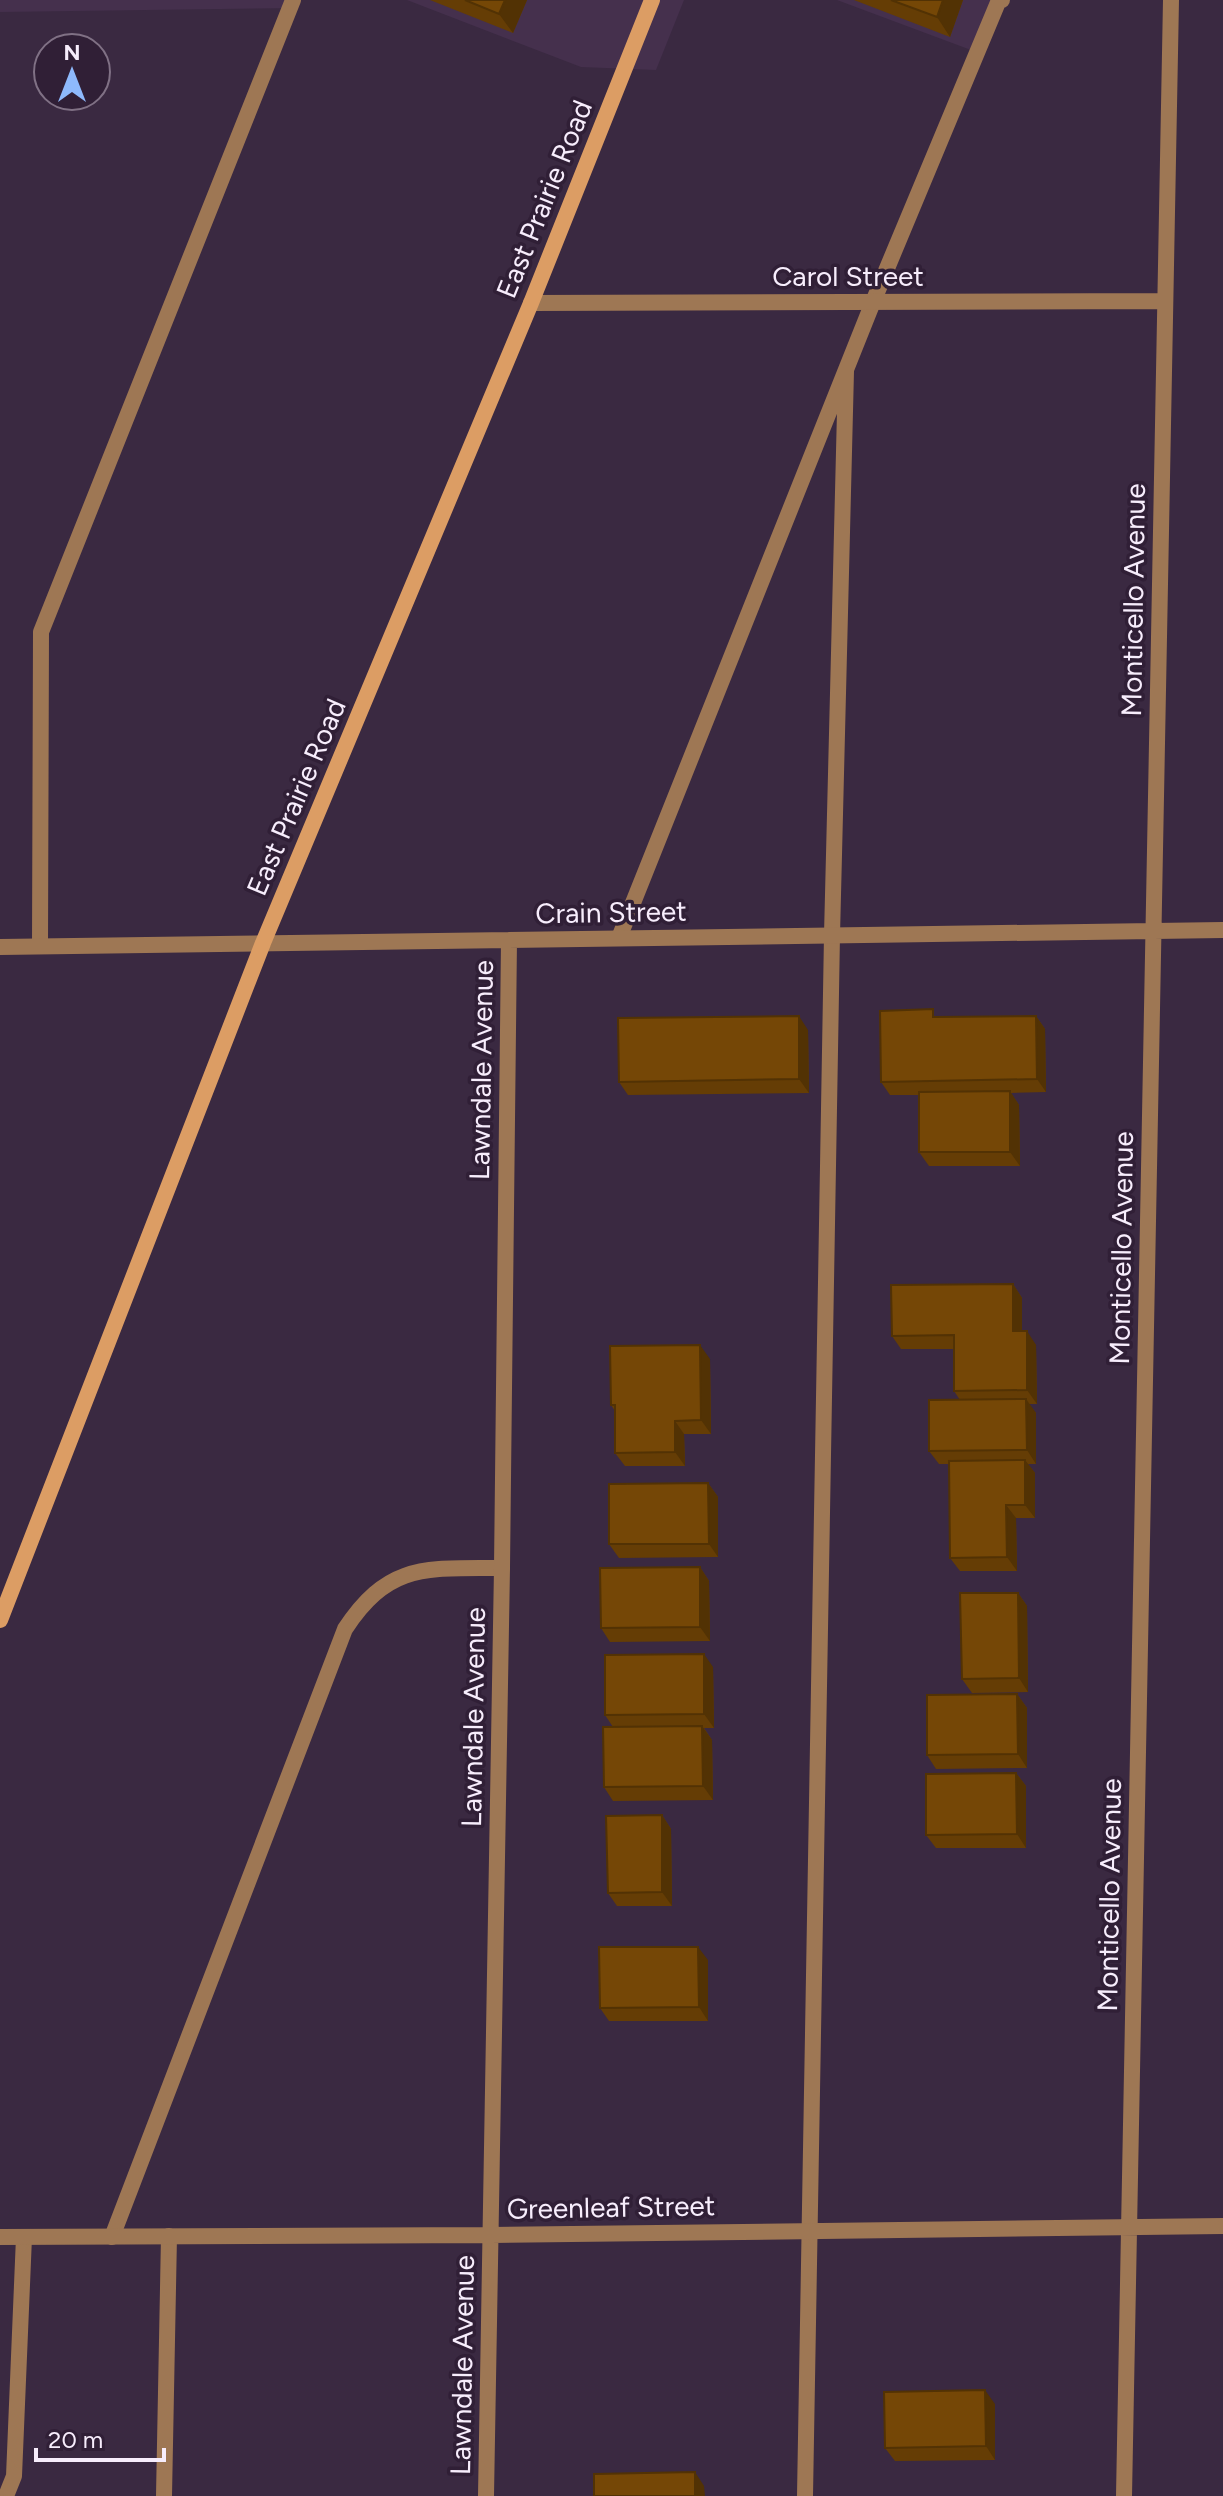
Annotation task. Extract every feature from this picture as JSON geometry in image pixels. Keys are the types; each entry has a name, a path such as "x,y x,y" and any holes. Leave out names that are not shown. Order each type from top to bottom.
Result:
{"street":[{"path":"40,946 41,632 293,0"},
{"name":"East Prairie Road","path":"0,1620 263,943 531,303 652,0"},
{"path":"619,938 873,302 999,0 1002,0"},
{"name":"Monticello Avenue","path":"1124,2496 1171,0"},
{"name":"Carol Street","path":"531,303 1165,301"},
{"path":"805,2496 832,935 846,371"},
{"name":"Crain Street","path":"0,947 1223,930"},
{"name":"Lawndale Avenue","path":"486,2496 509,940"},
{"path":"112,2237 345,1629 362,1603 407,1574 431,1569 502,1568"},
{"name":"Greenleaf Street","path":"0,2237 491,2235 1223,2226"},
{"path":"164,2496 169,2236"},
{"path":"6,2496 14,2476 24,2237"}],"shaded area":[{"path":"0,0 301,0 297,8 0,12"},
{"path":"407,0 684,0 656,70 581,67"},
{"path":"837,0 995,0 971,50"}],"building":[{"path":"465,0 505,0 499,14"},
{"path":"891,0 943,0 937,17"},
{"path":"933,1009 933,1017 1036,1016 1037,1079 881,1082 880,1011"},
{"path":"799,1016 799,1079 619,1082 618,1018"},
{"path":"1010,1091 1010,1152 919,1152 919,1092"},
{"path":"1013,1284 1013,1331 1027,1331 1027,1390 954,1391 954,1335 892,1336 891,1285"},
{"path":"700,1345 701,1420 675,1421 675,1452 615,1453 610,1346"},
{"path":"1026,1399 1027,1450 929,1451 929,1400"},
{"path":"1025,1460 1025,1505 1006,1505 1007,1557 950,1558 949,1461"},
{"path":"708,1483 709,1544 609,1544 609,1484"},
{"path":"700,1567 700,1627 601,1628 600,1568"},
{"path":"960,1593 1018,1593 1019,1678 962,1679"},
{"path":"704,1654 704,1714 605,1715 605,1655"},
{"path":"1017,1694 1018,1754 927,1755 927,1695"},
{"path":"702,1726 703,1786 604,1787 603,1727"},
{"path":"1016,1773 1017,1834 926,1835 926,1774"},
{"path":"662,1815 662,1892 608,1893 606,1816"},
{"path":"599,1947 698,1947 699,2007 600,2008"},
{"path":"985,2390 986,2446 885,2448 884,2392"},
{"path":"695,2472 695,2496 594,2496 594,2474"}]}
